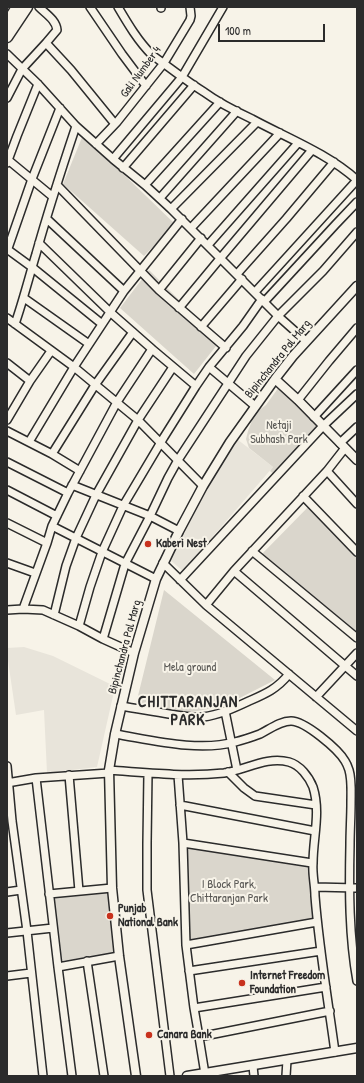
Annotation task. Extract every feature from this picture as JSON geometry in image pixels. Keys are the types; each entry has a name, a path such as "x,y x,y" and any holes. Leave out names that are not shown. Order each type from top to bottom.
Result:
{"main road":[{"path":"7,23 17,7"},
{"path":"7,37 27,7"}],"street":[{"path":"7,98 22,69 57,30 54,22 39,7"},
{"path":"90,7 146,86"},
{"path":"118,7 141,44 152,55 204,93 334,162 357,180 255,292"},
{"path":"190,7 192,16"},
{"name":"Gali Number 4","path":"96,144 115,124 164,63 190,20 195,7"},
{"path":"113,159 182,77 223,7"},
{"path":"46,43 115,124"},
{"path":"7,54 38,84 76,126 171,208 278,316 306,341"},
{"path":"38,84 7,161 32,179 53,197"},
{"path":"123,168 194,85"},
{"path":"145,185 220,102"},
{"path":"60,108 32,179 7,250 102,324"},
{"path":"160,198 237,111"},
{"path":"171,208 257,122"},
{"path":"15,324 24,298 46,219 76,126"},
{"path":"191,228 280,133"},
{"path":"208,245 298,143"},
{"path":"179,308 312,150"},
{"path":"201,327 240,276 334,162"},
{"path":"57,185 159,290 226,348"},
{"path":"79,626 102,552 123,506 196,386 209,367 226,348 263,300 357,202"},
{"path":"46,219 124,291"},
{"path":"29,442 88,344 124,291 182,219"},
{"path":"103,639 125,564 178,460 246,356 278,316 322,271 357,232"},
{"path":"159,290 201,238"},
{"path":"39,243 110,312 196,386"},
{"name":"Bipinchandra Pal Marg","path":"136,1076 119,956 112,888 109,772 115,734 134,653 156,579 203,486 230,442 275,379 306,341 357,286"},
{"path":"24,298 88,344"},
{"path":"7,318 74,367 117,402 161,442 203,486"},
{"path":"298,400 357,328"},
{"path":"52,454 95,385 132,332"},
{"path":"23,609 52,526 68,493 117,402 152,349"},
{"path":"7,420 30,381 51,351"},
{"path":"7,362 30,381"},
{"path":"54,615 66,566 76,538 96,495 138,420 173,367"},
{"path":"209,367 255,406"},
{"path":"314,417 357,370"},
{"path":"275,379 357,459"},
{"path":"180,580 323,426 357,394"},
{"path":"206,605 234,571 326,471 342,446 357,427"},
{"path":"7,431 52,454 80,471"},
{"path":"7,462 68,493"},
{"path":"326,471 357,504"},
{"path":"72,485 150,516 179,531"},
{"path":"7,490 57,516"},
{"path":"303,496 357,552"},
{"path":"7,523 47,543"},
{"path":"52,526 156,579"},
{"path":"252,551 357,638"},
{"path":"7,563 35,573"},
{"path":"163,563 206,605 357,731"},
{"path":"234,571 357,676"},
{"path":"7,610 43,610 134,653"},
{"path":"316,697 357,653"},
{"path":"121,706 187,717 202,717 225,711 270,691 283,682 289,674"},
{"path":"225,711 237,770"},
{"path":"115,734 160,742 212,746 232,743 258,734 281,723 290,721 305,725 338,752 346,761 351,788 353,888 351,931 357,981"},
{"path":"8,783 36,778 109,772 178,775 228,772 260,762 277,761 290,762 298,767 307,775 313,787 316,805 312,863 317,922 335,1052"},
{"path":"7,766 9,821 27,931 42,1076"},
{"path":"228,772 244,788 255,796 316,805"},
{"path":"148,773 148,890 170,1076"},
{"path":"69,775 79,891"},
{"path":"178,775 183,843 186,945 194,1008 205,1074"},
{"path":"36,778 72,1076"},
{"path":"180,805 315,831"},
{"path":"183,843 312,863"},
{"path":"315,887 353,888"},
{"path":"49,894 112,888"},
{"path":"7,892 21,890"},
{"path":"186,945 317,922"},
{"path":"7,934 53,928"},
{"path":"189,971 321,952"},
{"path":"58,967 119,956"},
{"path":"87,961 104,1076"},
{"path":"7,976 31,973"},
{"path":"194,1008 326,987"},
{"path":"199,1037 330,1011"},
{"path":"187,1076 219,1074 254,1066 357,1048"},
{"path":"286,1060 286,1076"},
{"path":"254,1066 254,1076"}],"shaded area":[{"path":"233,436 273,467 183,571 169,559"},
{"path":"24,647 53,656 110,684 113,696 97,767 47,773 44,710 16,715 7,648"}],"green space":[{"path":"85,130 115,166 175,224 144,256 63,184"},
{"path":"149,270 220,341 194,374 120,308"},
{"name":"Netaji Subhash Park","path":"279,387 322,428 277,477 270,471 273,467 249,448 246,439 253,418 258,411 266,405"},
{"path":"312,503 357,553 357,634 260,556"},
{"name":"Mela ground","path":"164,590 275,680 224,706 192,712 157,709 136,704"},
{"name":"I Block Park, Chittaranjan Park","path":"183,843 312,863 313,919 190,942"},
{"path":"108,892 114,953 61,961 53,897"}],"place":[{"name":"Kaberi Nest","path":"148,544"},
{"name":"Punjab National Bank","path":"110,916"},
{"name":"Internet Freedom Foundation","path":"242,983"},
{"name":"Canara Bank","path":"149,1035"}],"district":[{"name":"CHITTARANJAN PARK","path":"188,712"}]}
